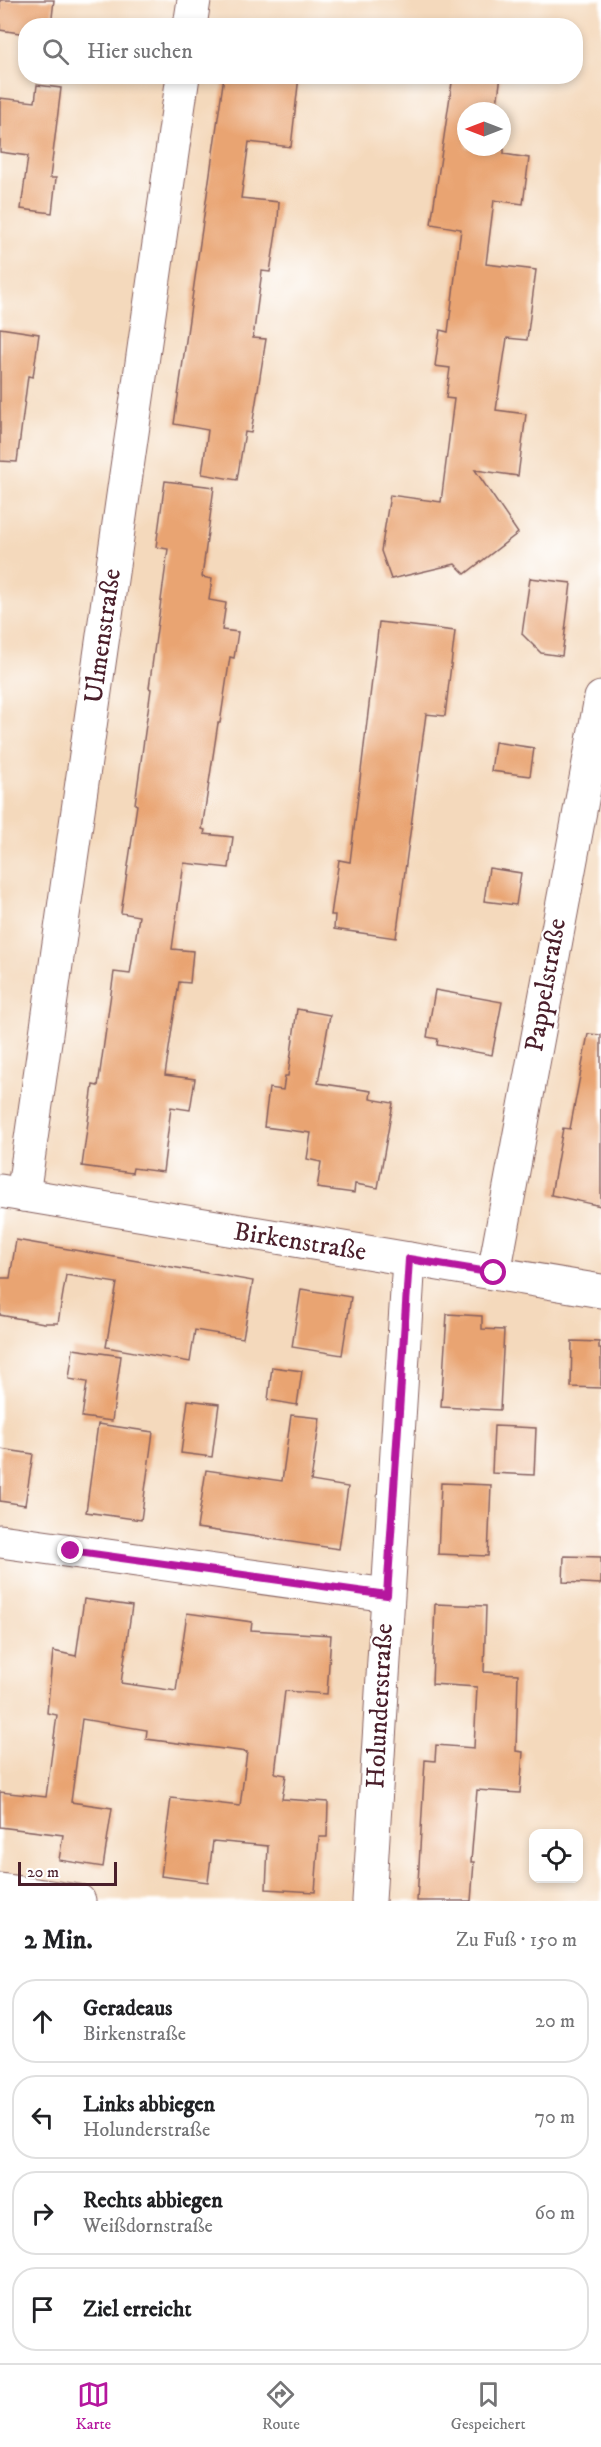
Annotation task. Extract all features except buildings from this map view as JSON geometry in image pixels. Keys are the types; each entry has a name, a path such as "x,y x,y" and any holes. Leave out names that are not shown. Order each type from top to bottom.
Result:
{"street":[{"path":"191,18 194,0"},
{"name":"Ulmenstraße","path":"12,1193 182,84"},
{"name":"Pappelstraße","path":"494,1273 601,698"},
{"name":"Birkenstraße","path":"12,1193 601,1292"},
{"name":"Holunderstraße","path":"369,1901 409,1259"},
{"path":"0,1541 387,1595"},
{"path":"0,1890 79,1901"}],"route":[{"path":"71,1551 387,1595 409,1259 494,1273"}]}
